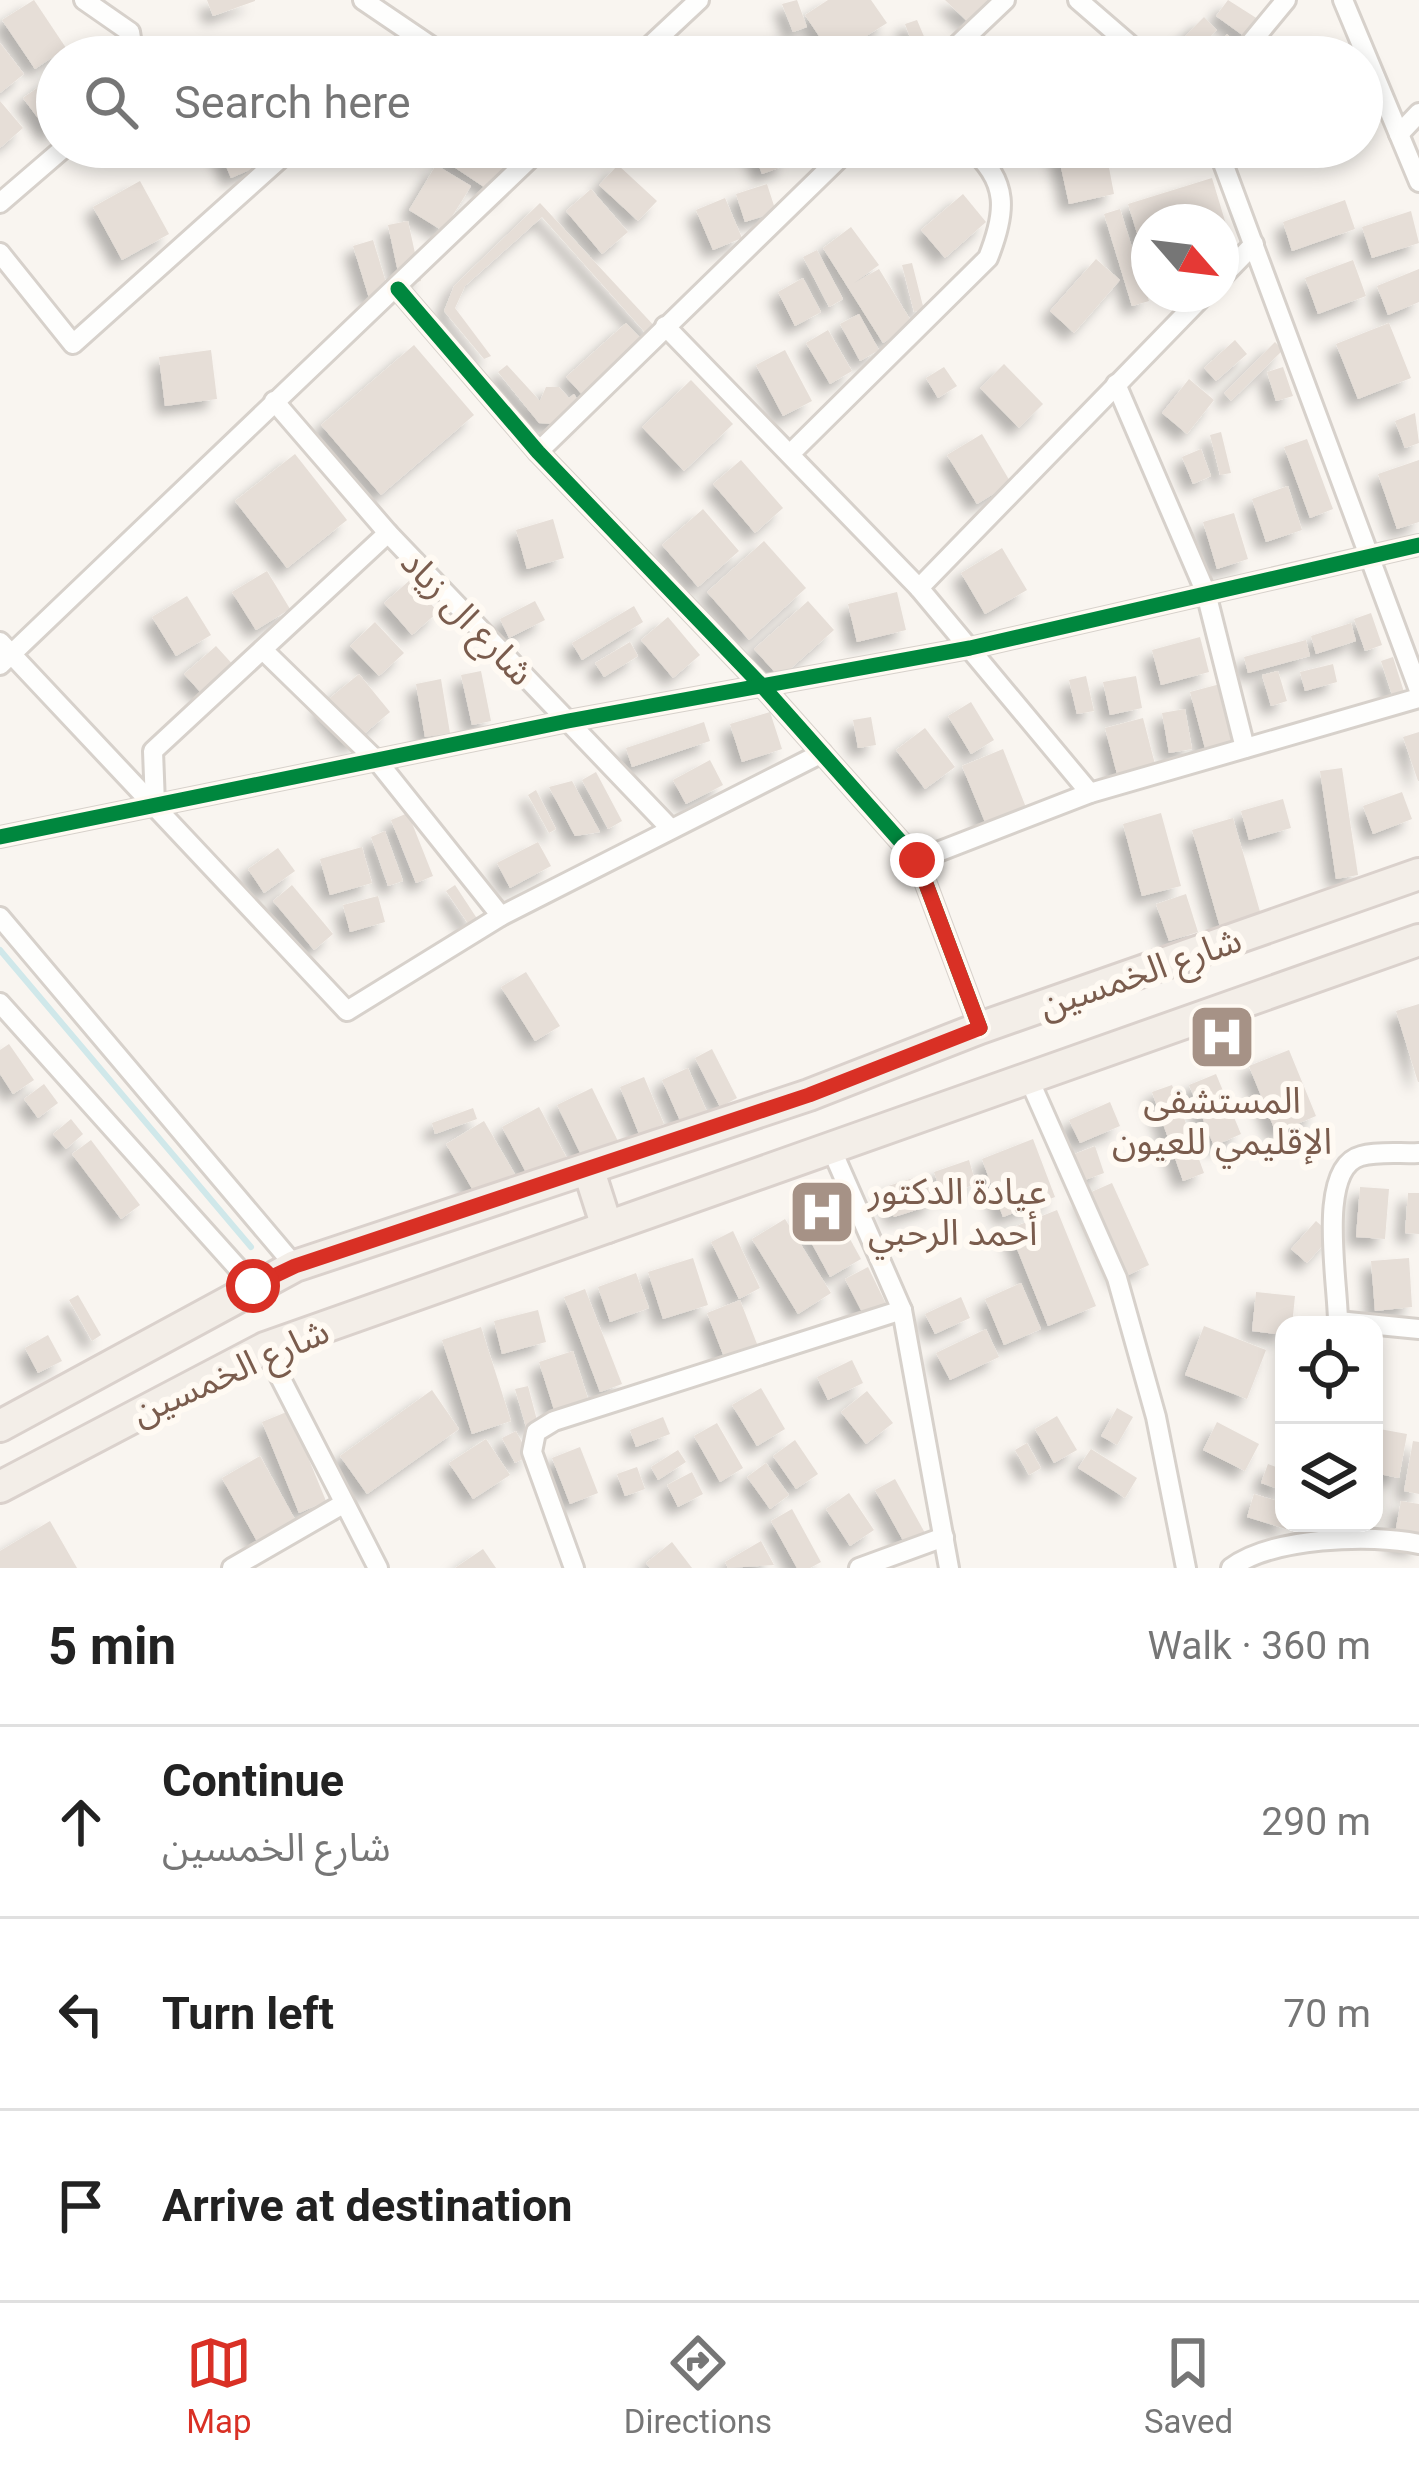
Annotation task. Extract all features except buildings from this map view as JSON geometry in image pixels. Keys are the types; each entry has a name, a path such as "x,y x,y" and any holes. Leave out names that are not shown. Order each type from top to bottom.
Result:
{"main road":[{"name":"شارع الخمسين","path":"0,1426 295,1266 809,1095 980,1028 1419,874"},
{"name":"شارع الخمسين","path":"0,1486 265,1348 1419,940"},
{"path":"589,1171 608,1227"}],"street":[{"path":"84,0 131,36"},
{"path":"363,0 416,36"},
{"path":"660,36 699,0"},
{"path":"967,36 1005,0"},
{"path":"1078,0 1120,36"},
{"path":"1256,36 1286,0"},
{"path":"1343,0 1358,36"},
{"path":"1383,96 1419,182"},
{"path":"1399,134 1419,113"},
{"path":"0,203 41,168"},
{"path":"0,253 73,344 270,168"},
{"path":"521,168 398,290 3,654 155,804 347,1011 501,916 668,827 822,753"},
{"path":"538,452 829,168"},
{"path":"790,454 988,258 1005,217 991,168"},
{"path":"917,860 1090,793 1419,694 1225,168"},
{"path":"1239,259 1254,244"},
{"path":"398,290 538,452 764,688 917,860 980,1028"},
{"path":"919,588 1187,312"},
{"path":"665,326 919,588 1090,793"},
{"path":"1116,384 1206,593 1245,748"},
{"name":"شارع ال زياد","path":"274,400 388,532 668,827"},
{"path":"155,804 153,751 388,532"},
{"path":"0,837 568,721 970,648 1419,545"},
{"path":"263,650 378,762 501,916"},
{"path":"0,917 295,1266"},
{"path":"3,1013 253,1286"},
{"path":"1028,1077 1117,1278 1156,1417 1186,1568"},
{"path":"832,1148 902,1310 949,1568"},
{"path":"1338,1316 1333,1189 1342,1167 1360,1156 1419,1153"},
{"path":"574,1568 532,1452 536,1432 554,1421 902,1310"},
{"path":"1383,1326 1419,1329"},
{"path":"265,1348 378,1568"},
{"path":"232,1568 343,1504"},
{"path":"1231,1568 1246,1557 1312,1532 1419,1544"},
{"path":"860,1568 944,1537"}],"waterway":[{"path":"0,950 251,1247"}],"cycle path":[{"path":"398,289 538,452 764,688 917,860 980,1028"},
{"path":"0,837 568,721 970,648 1419,545"}],"place":[{"name":"المستشفى الإقليمي للعيون","path":"1222,1037"},
{"name":"عيادة الدكتور أحمد الرحبي","path":"822,1212"}],"route":[{"path":"253,1286 295,1266 809,1095 980,1028 917,860"}]}
